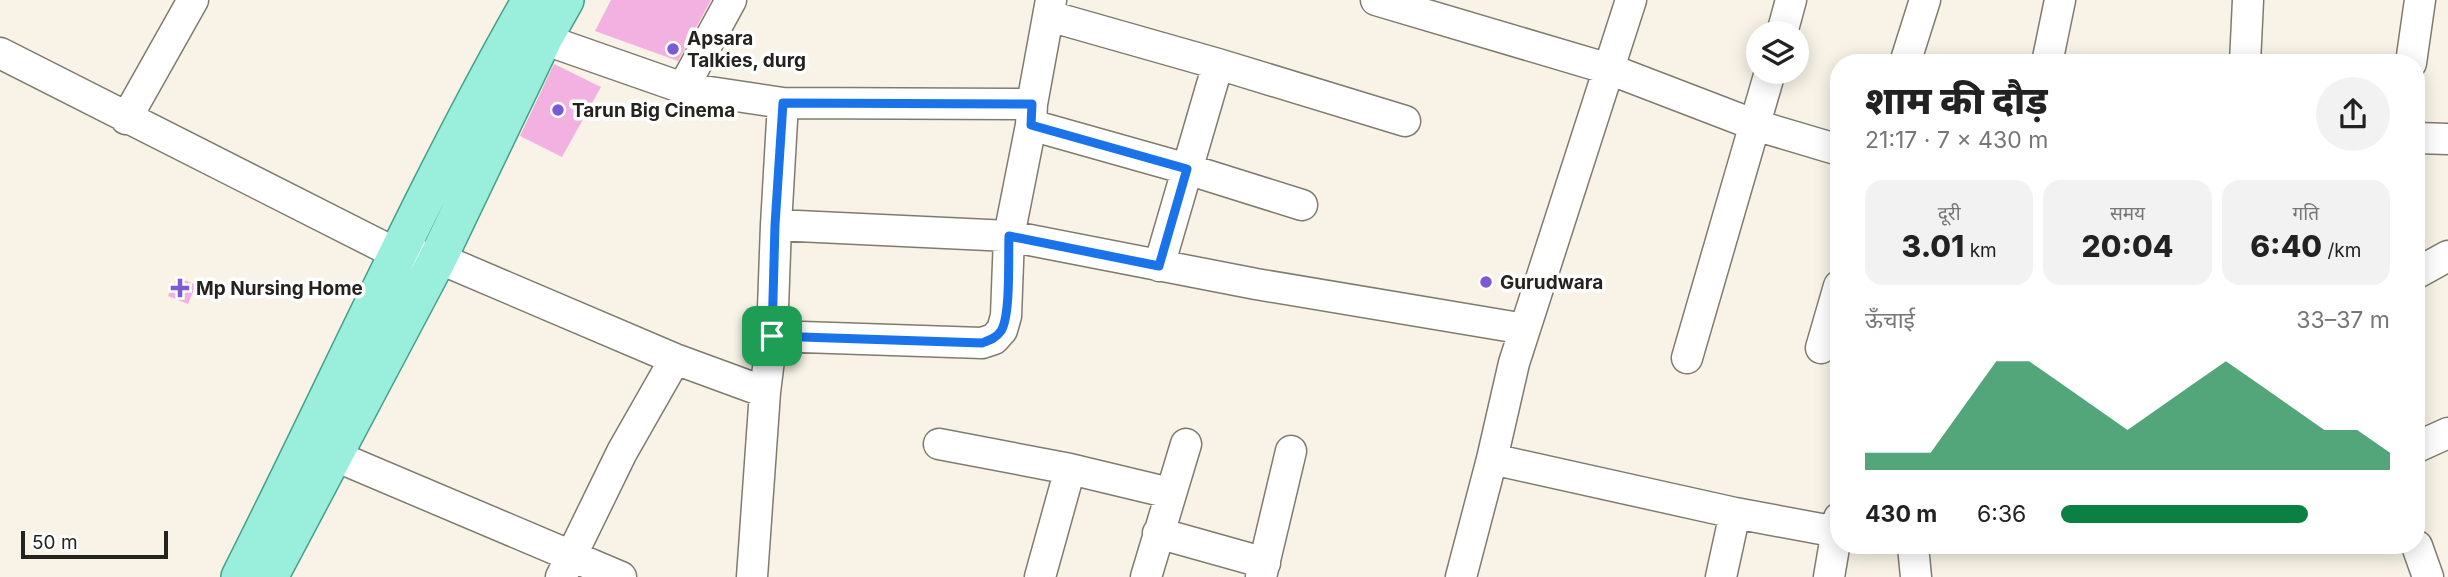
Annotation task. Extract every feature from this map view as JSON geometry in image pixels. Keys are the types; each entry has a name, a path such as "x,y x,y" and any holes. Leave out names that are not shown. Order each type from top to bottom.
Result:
{"main road":[{"path":"270,577 397,254 530,22 565,0"},
{"path":"240,577 438,258 530,22"}],"street":[{"path":"683,88 732,0"},
{"path":"1376,0 1609,69 1755,125 1830,147"},
{"path":"1785,21 1791,0"},
{"path":"1908,54 1925,0"},
{"path":"2049,54 2060,0"},
{"path":"2245,54 2248,0"},
{"path":"2413,54 2420,0"},
{"path":"127,119 184,3"},
{"path":"1461,577 1493,459 1514,363 1609,69 1621,3"},
{"path":"772,336 982,343 994,339 1002,330 1006,316 1009,236 1050,8 1218,64 1405,121"},
{"path":"530,22 683,88 783,103 1032,115 1187,169 1302,205"},
{"path":"0,54 397,254 438,258 675,359 765,392"},
{"path":"1159,266 1218,64"},
{"path":"1687,358 1767,84"},
{"path":"752,577 765,392 772,336 775,225 783,103"},
{"path":"2425,138 2448,139"},
{"path":"775,225 1009,236 1256,285 1525,329"},
{"path":"2425,269 2448,256"},
{"path":"1821,348 1830,317"},
{"path":"565,567 622,452 675,359"},
{"path":"2425,443 2448,433"},
{"path":"939,444 1070,469 1170,493"},
{"path":"1146,577 1186,444"},
{"path":"320,450 565,567 621,577"},
{"path":"1158,533 1263,570 1291,450"},
{"path":"1493,459 1735,513 1830,524"},
{"path":"1040,577 1070,469"},
{"path":"1721,577 1735,513"},
{"path":"1829,577 1833,554"},
{"path":"1914,554 1916,577"},
{"path":"2420,554 2428,577"}],"building":[{"name":"Apsara Talkies, durg","path":"611,0 711,0 678,61 595,31"},
{"name":"Tarun Big Cinema","path":"554,64 601,87 562,157 520,136"},
{"path":"177,277 196,285 188,304 168,296"}],"place":[{"name":"Apsara Talkies, durg","path":"673,49"},
{"name":"Tarun Big Cinema","path":"558,110"},
{"name":"Gurudwara","path":"1486,282"},
{"name":"Mp Nursing Home","path":"180,288"}],"route":[{"path":"783,103 1032,104 1031,125 1187,169 1159,266 1009,236 1006,316 1002,330 994,339 982,343 772,336 775,225 783,103"}]}
